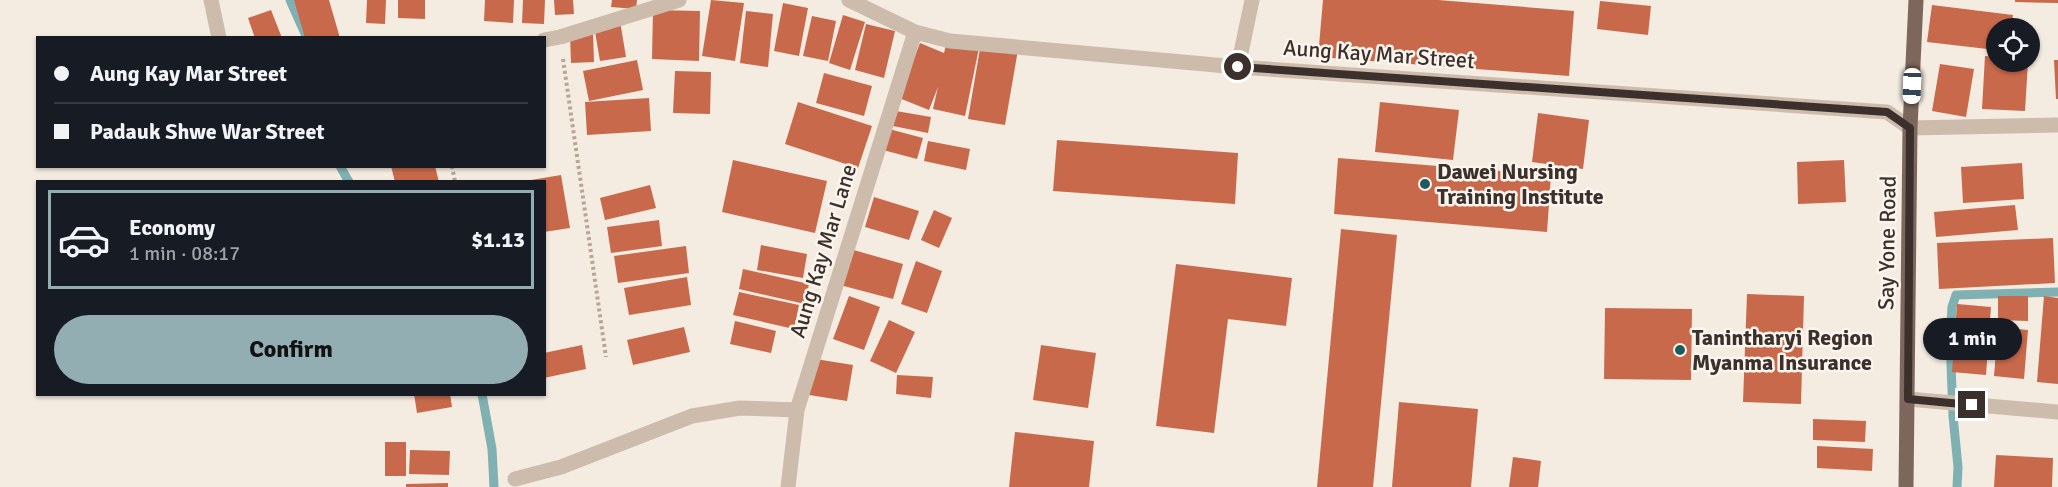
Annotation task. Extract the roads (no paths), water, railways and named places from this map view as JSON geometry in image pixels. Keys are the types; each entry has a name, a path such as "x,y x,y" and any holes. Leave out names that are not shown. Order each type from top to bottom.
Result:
{"main road":[{"name":"Say Yone Road","path":"1906,487 1910,128 1916,0"}],"street":[{"path":"211,0 219,36"},
{"path":"546,40 560,38 679,0"},
{"name":"Aung Kay Mar Street","path":"849,0 915,32 950,41 1238,67 1887,112 1910,128"},
{"path":"1238,67 1252,0"},
{"name":"Aung Kay Mar Lane","path":"788,487 797,410 915,32"},
{"path":"1910,128 2058,125"},
{"path":"1908,399 2058,412"},
{"path":"515,479 561,467 692,416 740,408 797,410"}],"waterway":[{"path":"290,0 306,36"},
{"path":"341,168 348,180"},
{"path":"1957,487 1958,467 1953,416 1950,338 1952,307 1956,295 2058,292"},
{"path":"482,396 492,449 494,487"}],"place":[{"name":"Dawei Nursing Training Institute","path":"1425,184"},
{"name":"Tanintharyi Region Myanma Insurance","path":"1680,350"}]}
